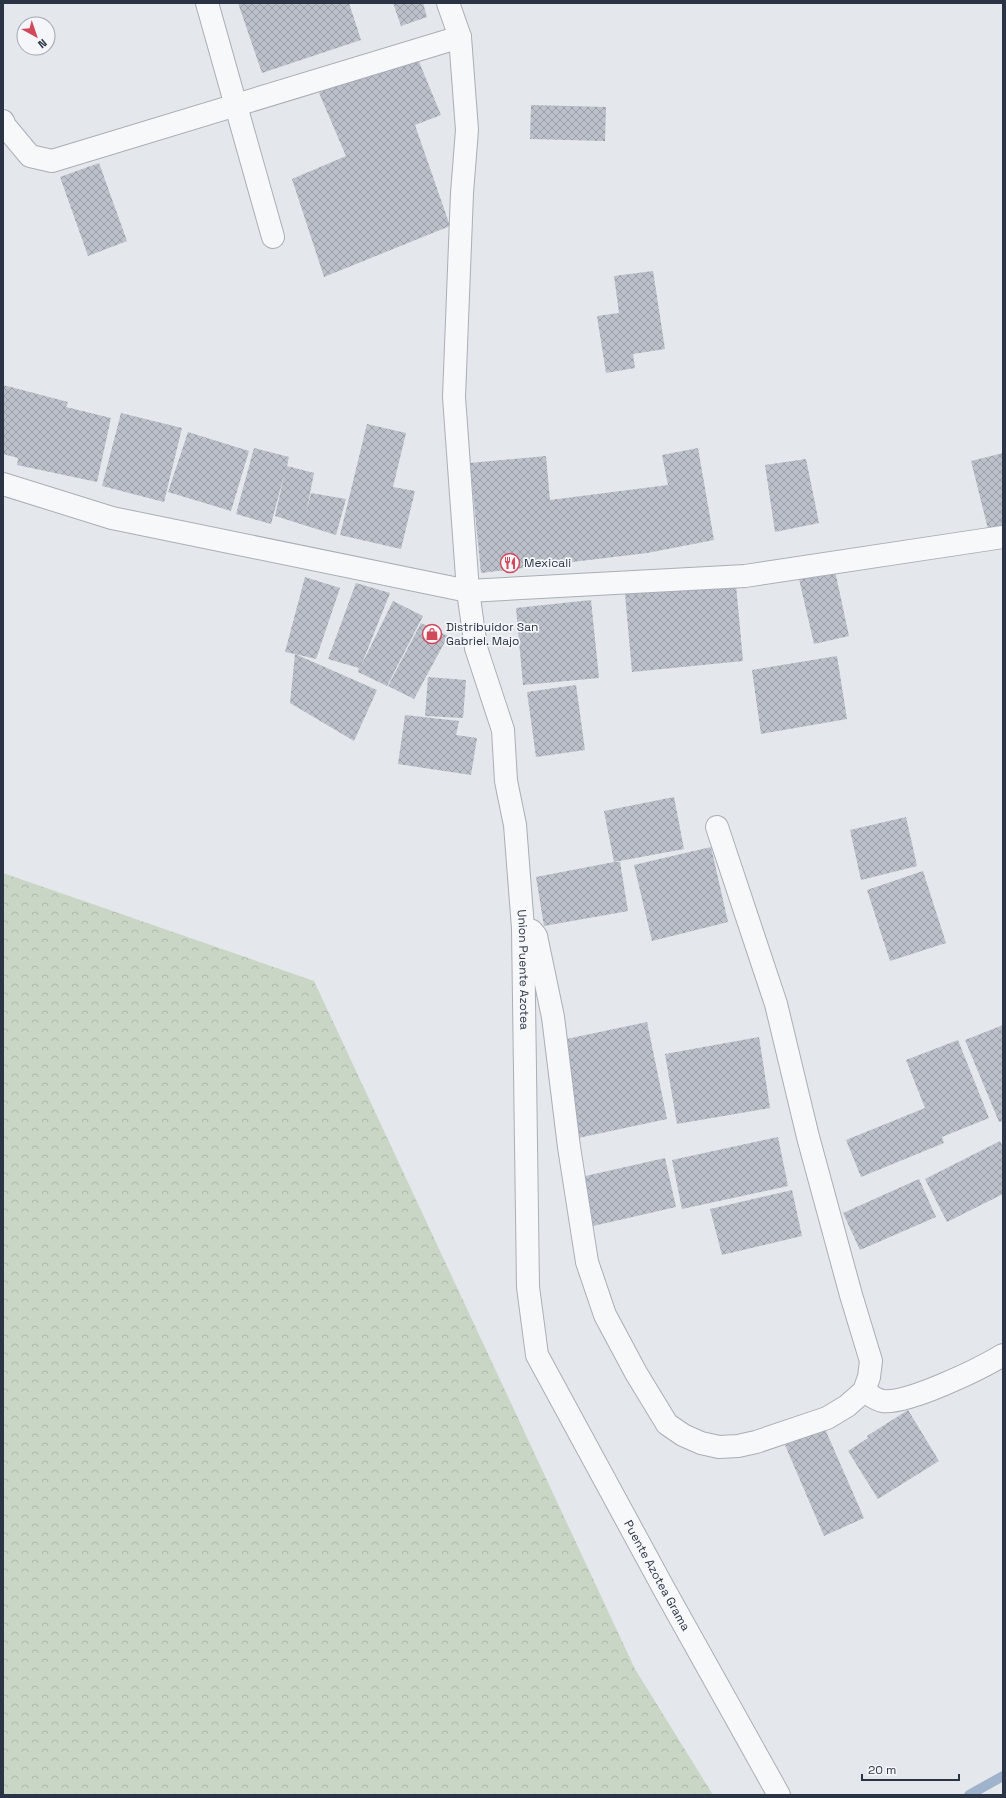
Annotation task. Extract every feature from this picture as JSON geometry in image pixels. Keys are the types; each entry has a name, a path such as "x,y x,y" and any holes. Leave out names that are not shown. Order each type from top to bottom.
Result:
{"street":[{"path":"207,3 273,237"},
{"name":"Union Puente Azotea","path":"448,3 460,37 467,130 462,193 454,397 468,591 476,648 503,730 506,781 515,825 523,928 528,1288 537,1355"},
{"path":"3,121 5,126 30,156 52,161 460,37"},
{"path":"3,484 112,518 468,591 745,576 1003,537"},
{"path":"523,928 532,931 536,936 553,1017 569,1147 587,1262 605,1315 636,1373 667,1424 683,1435 701,1443 719,1447 738,1446 756,1442 827,1418 847,1406 864,1391 869,1378 871,1360 849,1288 808,1136 776,1004 717,827"},
{"name":"Puente Azotea Grama","path":"537,1355 664,1589 779,1795"},
{"path":"864,1391 873,1398 883,1401 899,1400 937,1388 973,1372 1003,1356"}],"green space":[{"path":"3,873 314,981 635,1669 713,1795 3,1795"}],"building":[{"path":"238,3 349,3 361,40 262,73"},
{"path":"393,3 423,3 427,17 401,26"},
{"path":"415,52 441,115 415,125 450,226 324,277 292,179 346,156 319,93"},
{"path":"531,105 606,107 605,141 530,139"},
{"path":"99,163 127,241 88,256 60,177"},
{"path":"653,271 665,349 633,354 635,368 606,373 597,316 619,313 614,276"},
{"path":"3,385 68,402 66,407 111,418 97,482 17,465 18,458 3,454"},
{"path":"121,413 182,428 164,502 102,486"},
{"path":"367,424 406,433 393,487 415,491 401,549 340,535"},
{"path":"188,432 249,451 231,511 168,492"},
{"path":"254,448 289,457 287,466 314,473 306,514 311,493 346,499 336,535 275,516 285,472 271,524 236,514"},
{"path":"698,448 714,540 647,553 481,573 470,463 546,456 550,500 668,485 662,455"},
{"path":"1003,453 1003,529 989,533 971,461"},
{"path":"806,459 819,523 775,532 765,465"},
{"path":"835,571 849,636 814,644 799,579"},
{"path":"305,577 340,588 316,659 285,652"},
{"path":"356,583 390,593 361,666 393,601 423,616 387,686 358,672 359,668 328,659"},
{"path":"736,585 743,661 632,672 625,594"},
{"path":"591,600 599,678 523,685 516,608"},
{"path":"421,623 448,636 414,699 388,686"},
{"path":"295,654 377,690 354,741 290,703"},
{"path":"837,656 847,719 761,734 752,670"},
{"path":"428,677 466,680 463,718 425,716"},
{"path":"576,685 585,750 536,757 527,692"},
{"path":"405,715 459,721 456,735 477,738 471,775 398,764"},
{"path":"674,797 684,849 614,862 604,811"},
{"path":"906,817 917,866 861,880 850,830"},
{"path":"711,847 728,922 652,941 634,865"},
{"path":"620,862 628,911 544,926 536,877"},
{"path":"923,871 946,943 890,961 867,890"},
{"path":"647,1022 667,1119 578,1138 557,1041"},
{"path":"1003,1025 1003,1121 999,1122 965,1040"},
{"path":"759,1037 770,1108 677,1124 665,1054"},
{"path":"958,1040 989,1118 942,1137 944,1143 861,1177 846,1140 925,1108 906,1060"},
{"path":"778,1137 788,1186 682,1209 672,1160"},
{"path":"1000,1141 1003,1147 1003,1194 947,1222 925,1179"},
{"path":"665,1158 676,1207 593,1226 581,1177"},
{"path":"919,1179 936,1217 860,1250 843,1213"},
{"path":"792,1190 802,1236 722,1255 710,1209"},
{"path":"908,1410 939,1461 878,1499 848,1451 868,1438 867,1436"},
{"path":"825,1429 864,1518 824,1536 785,1445"}],"waterway":[{"path":"969,1795 1003,1776"}],"place":[{"name":"Mexicali","path":"510,563"},
{"name":"Distribuidor San Gabriel. Majo","path":"432,634"}]}
